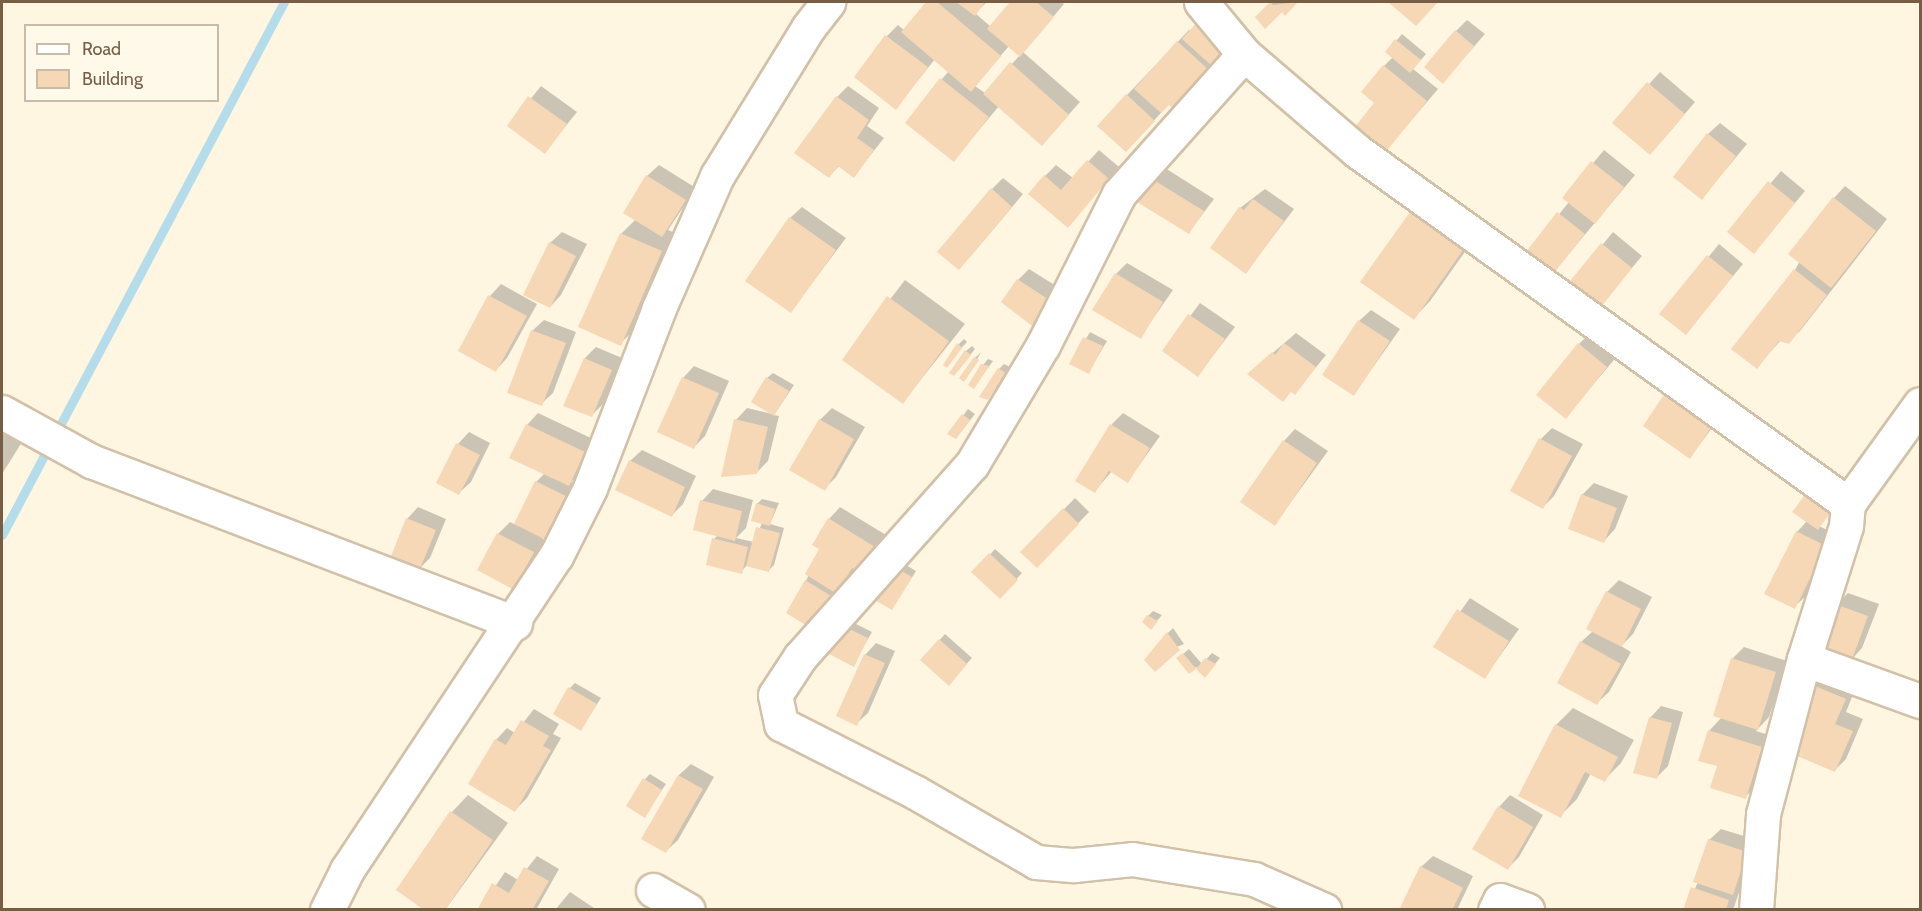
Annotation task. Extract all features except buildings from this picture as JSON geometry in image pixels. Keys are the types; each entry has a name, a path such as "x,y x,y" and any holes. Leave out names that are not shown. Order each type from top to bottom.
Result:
{"street":[{"path":"327,909 347,870 437,732 515,623 556,556 590,488 659,308 717,176 828,2"},
{"path":"1201,2 1244,54 1357,151 1848,504"},
{"path":"1244,54 1119,194 1043,345 972,464 800,657 775,695 781,724 915,792 1036,862 1074,865 1132,859 1254,879 1324,909"},
{"path":"1756,909 1763,814 1804,659 1846,526 1848,504 1920,404"},
{"path":"2,412 91,460 515,623"},
{"path":"1804,659 1920,700"},
{"path":"653,890 688,909"},
{"path":"1495,909 1500,900 1527,909"}],"waterway":[{"path":"2,535 284,2"}]}
